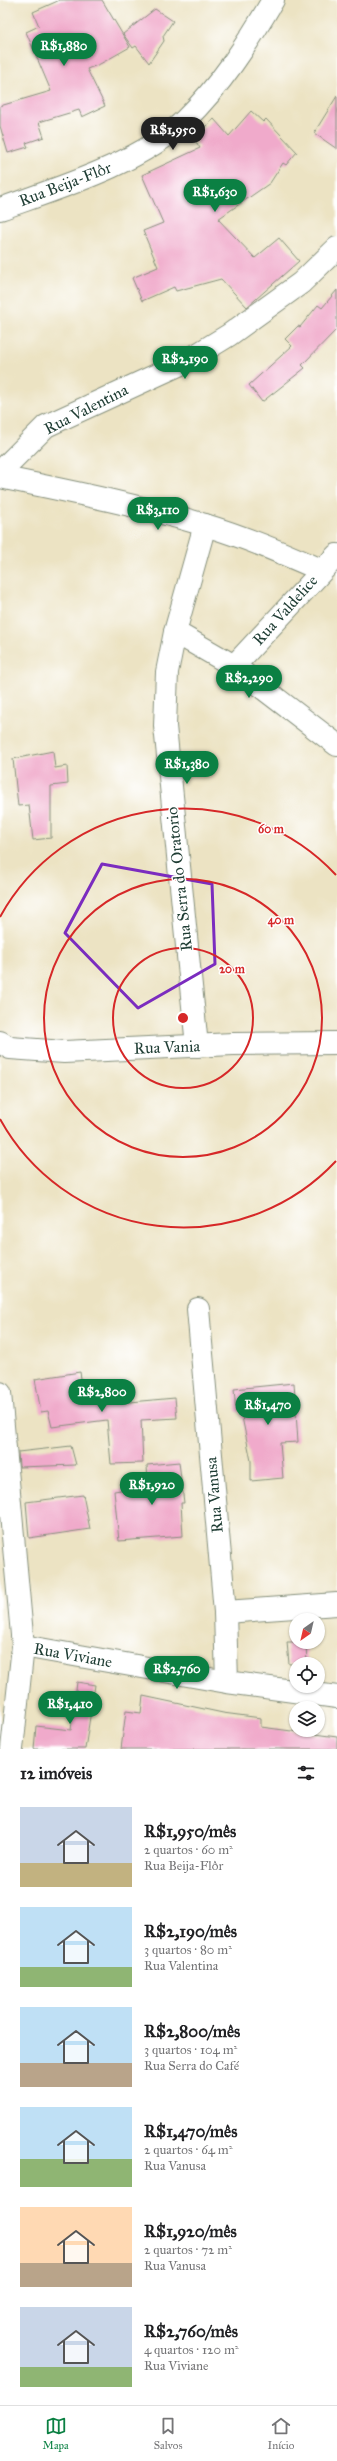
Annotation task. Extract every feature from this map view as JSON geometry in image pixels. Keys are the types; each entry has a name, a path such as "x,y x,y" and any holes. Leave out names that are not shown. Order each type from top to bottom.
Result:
{"street":[{"name":"Rua Beija-Flôr","path":"0,209 52,190 127,159 167,134 184,121 220,82 273,0"},
{"name":"Rua Valentina","path":"0,472 46,426 184,362 229,335 301,283 337,248"},
{"path":"0,477 87,495 205,525 265,546 321,570"},
{"name":"Rua Serra do Oratorio","path":"197,1046 165,726 167,672 175,632 205,525"},
{"name":"Rua Valdelice","path":"234,666 321,570 337,555"},
{"path":"175,632 234,666 337,745"},
{"name":"Rua Vania","path":"0,1042 10,1048 64,1052 233,1044 337,1043"},
{"name":"Rua Vanusa","path":"198,1309 225,1612 227,1682"},
{"path":"0,1393 23,1646 12,1749"},
{"path":"225,1612 337,1604"},
{"name":"Rua Viviane","path":"23,1646 227,1682 337,1697"}],"highlighted area":[{"path":"102,864 212,884 215,964 138,1008 65,933"}],"building":[{"path":"60,0 102,0 130,47 100,64 87,69 105,106 82,117 79,110 39,122 44,137 26,143 28,147 8,153 0,126 0,106 51,91 26,32 39,26 33,12"},
{"path":"155,9 173,21 163,36 164,41 149,63 136,46 133,48 123,34"},
{"path":"337,96 337,149 314,133"},
{"path":"251,111 263,122 266,119 297,152 286,165 283,163 270,183 218,219 255,258 279,238 299,261 247,307 221,279 176,291 174,287 142,301 132,278 158,267 143,231 163,223 142,175 200,148 193,137 214,119 229,136"},
{"path":"337,290 337,329 302,365 305,368 262,402 249,385 292,346 285,339 298,326 300,327 318,305 322,308"},
{"path":"53,751 55,768 67,766 68,784 51,786 51,838 33,840 29,805 18,806 13,759"},
{"path":"80,1372 83,1391 117,1388 119,1403 175,1398 177,1418 141,1420 143,1463 111,1464 107,1420 52,1427 48,1411 41,1412 35,1379"},
{"path":"294,1383 298,1442 280,1443 283,1478 251,1481 251,1461 241,1412 236,1412 234,1389"},
{"path":"71,1446 76,1465 19,1467 18,1452"},
{"path":"179,1462 184,1503 181,1503 183,1536 119,1541 114,1491 148,1486 147,1465"},
{"path":"83,1495 90,1529 29,1538 26,1502"},
{"path":"287,1642 289,1642 289,1649 306,1649 307,1657 289,1657 289,1664"},
{"path":"77,1682 95,1685 85,1749 34,1749 36,1726 71,1730"},
{"path":"143,1696 223,1713 261,1718 261,1727 289,1731 289,1737 325,1737 325,1735 337,1737 337,1749 121,1749 126,1711 141,1713"}]}
